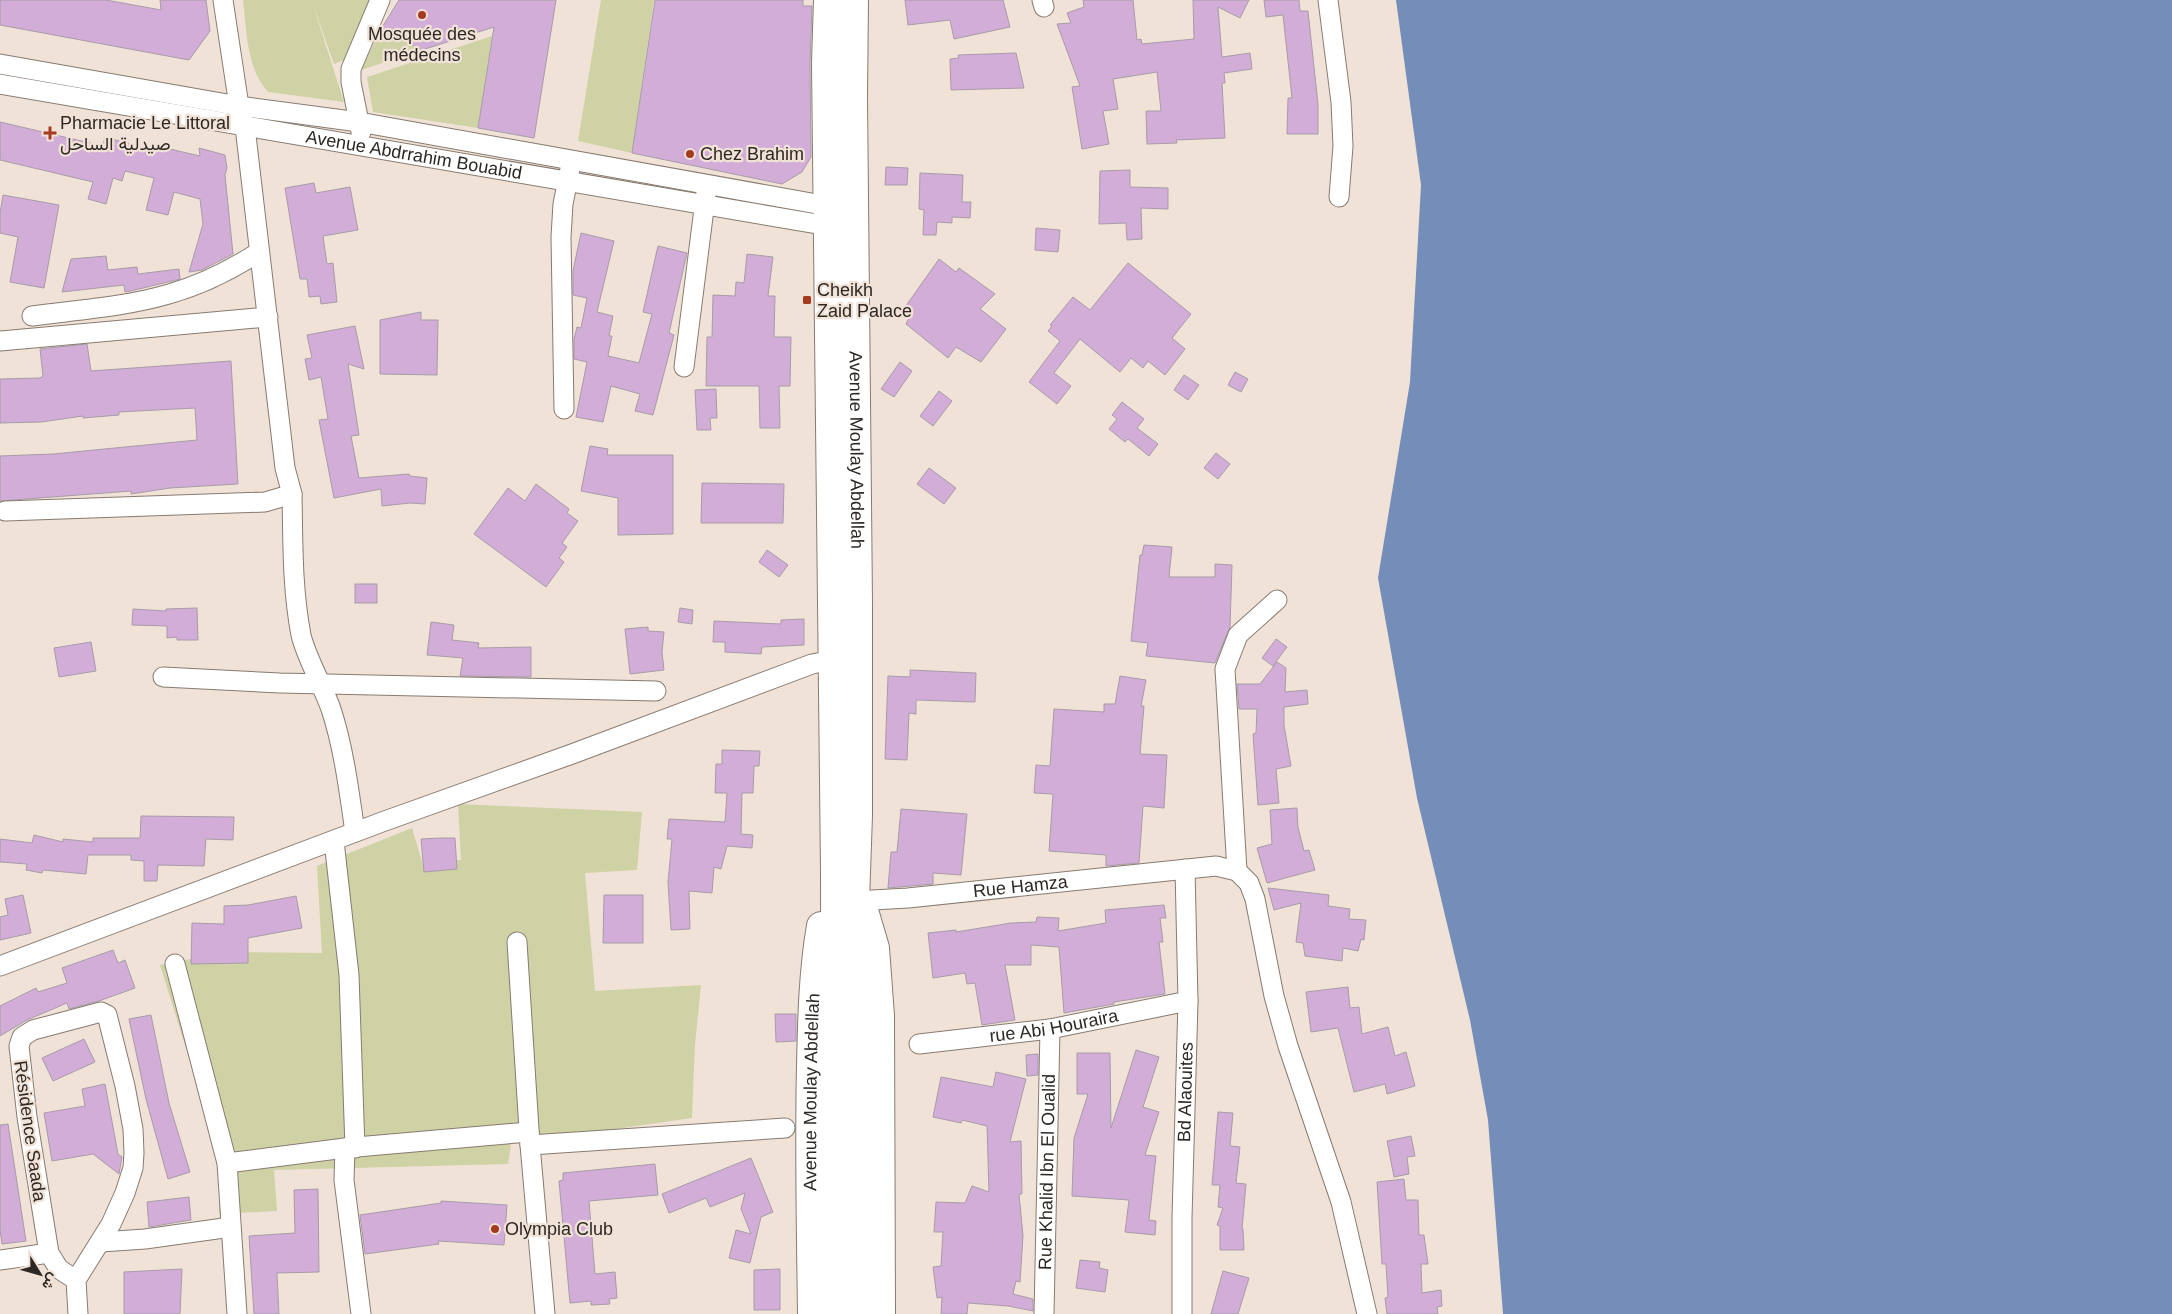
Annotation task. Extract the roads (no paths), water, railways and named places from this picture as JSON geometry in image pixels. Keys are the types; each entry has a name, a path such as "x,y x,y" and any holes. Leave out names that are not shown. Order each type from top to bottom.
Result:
{"main road":[{"name":"Avenue Moulay Abdellah","path":"828,0 828,216 835,871 836,1314"},
{"name":"Avenue Moulay Abdellah","path":"854,0 853,96 858,594 858,815 855,901 861,1314"},
{"name":"Avenue Moulay Abdellah","path":"812,1314 810,1105 812,1027 817,952 825,908 835,871"},
{"path":"855,901 867,917 875,948 880,1016 881,1314"}],"street":[{"path":"224,0 239,106 245,127 285,468 292,494 293,586 302,637 335,722 344,757 355,832"},
{"path":"364,146 351,82 351,69 380,0"},
{"path":"1328,0 1341,102 1343,146 1339,197"},
{"name":"Avenue Abdrrahim Bouabid","path":"0,64 239,106 358,122 706,184 828,216"},
{"name":"Avenue Abdrrahim Bouabid","path":"0,84 245,127 569,180 705,206 828,216"},
{"path":"564,409 561,237 563,204 569,180 570,160"},
{"path":"684,367 705,206 706,184"},
{"path":"32,316 144,300 168,294 216,276 259,252"},
{"path":"0,341 268,317"},
{"path":"5,511 265,502 292,494"},
{"path":"1277,600 1238,635 1225,669 1237,871 1248,884 1255,899 1274,996 1288,1046 1341,1202 1367,1314"},
{"path":"0,966 355,832 812,664 833,660"},
{"path":"163,677 321,684 656,692"},
{"path":"334,841 349,975 350,1148 344,1180 361,1314"},
{"name":"Rue Hamza","path":"855,901 908,898 1216,866 1237,871"},
{"name":"Bd Alaouites","path":"1182,1314 1182,1218 1188,1001 1186,869"},
{"path":"517,942 529,1139 545,1314"},
{"path":"175,964 227,1163 238,1314"},
{"name":"rue Abi Houraira","path":"919,1044 1050,1029 1188,1001"},
{"name":"Résidence Saada","path":"76,1280 59,1269 49,1253 27,1117 18,1046 22,1037 33,1030 101,1012 107,1015 111,1026 125,1086 134,1142 133,1168 125,1193 111,1224 100,1242"},
{"name":"Rue Khalid Ibn El Oualid","path":"1044,1314 1050,1029"},
{"path":"227,1163 350,1148 785,1128"},
{"path":"78,1314 76,1280 100,1242 231,1228"},
{"path":"0,1260 49,1253"}],"water":[{"path":"1396,0 2172,0 2172,1314 1503,1314 1488,1120 1470,1020 1417,798 1378,578 1410,382 1421,185"}],"place":[{"name":"Mosquée des médecins","path":"422,15"},
{"name":"Pharmacie Le Littoral صيدلية الساحل","path":"50,133"},
{"name":"Chez Brahim","path":"690,154"},
{"name":"Cheikh Zaid Palace","path":"807,300"},
{"name":"Olympia Club","path":"495,1229"}]}
